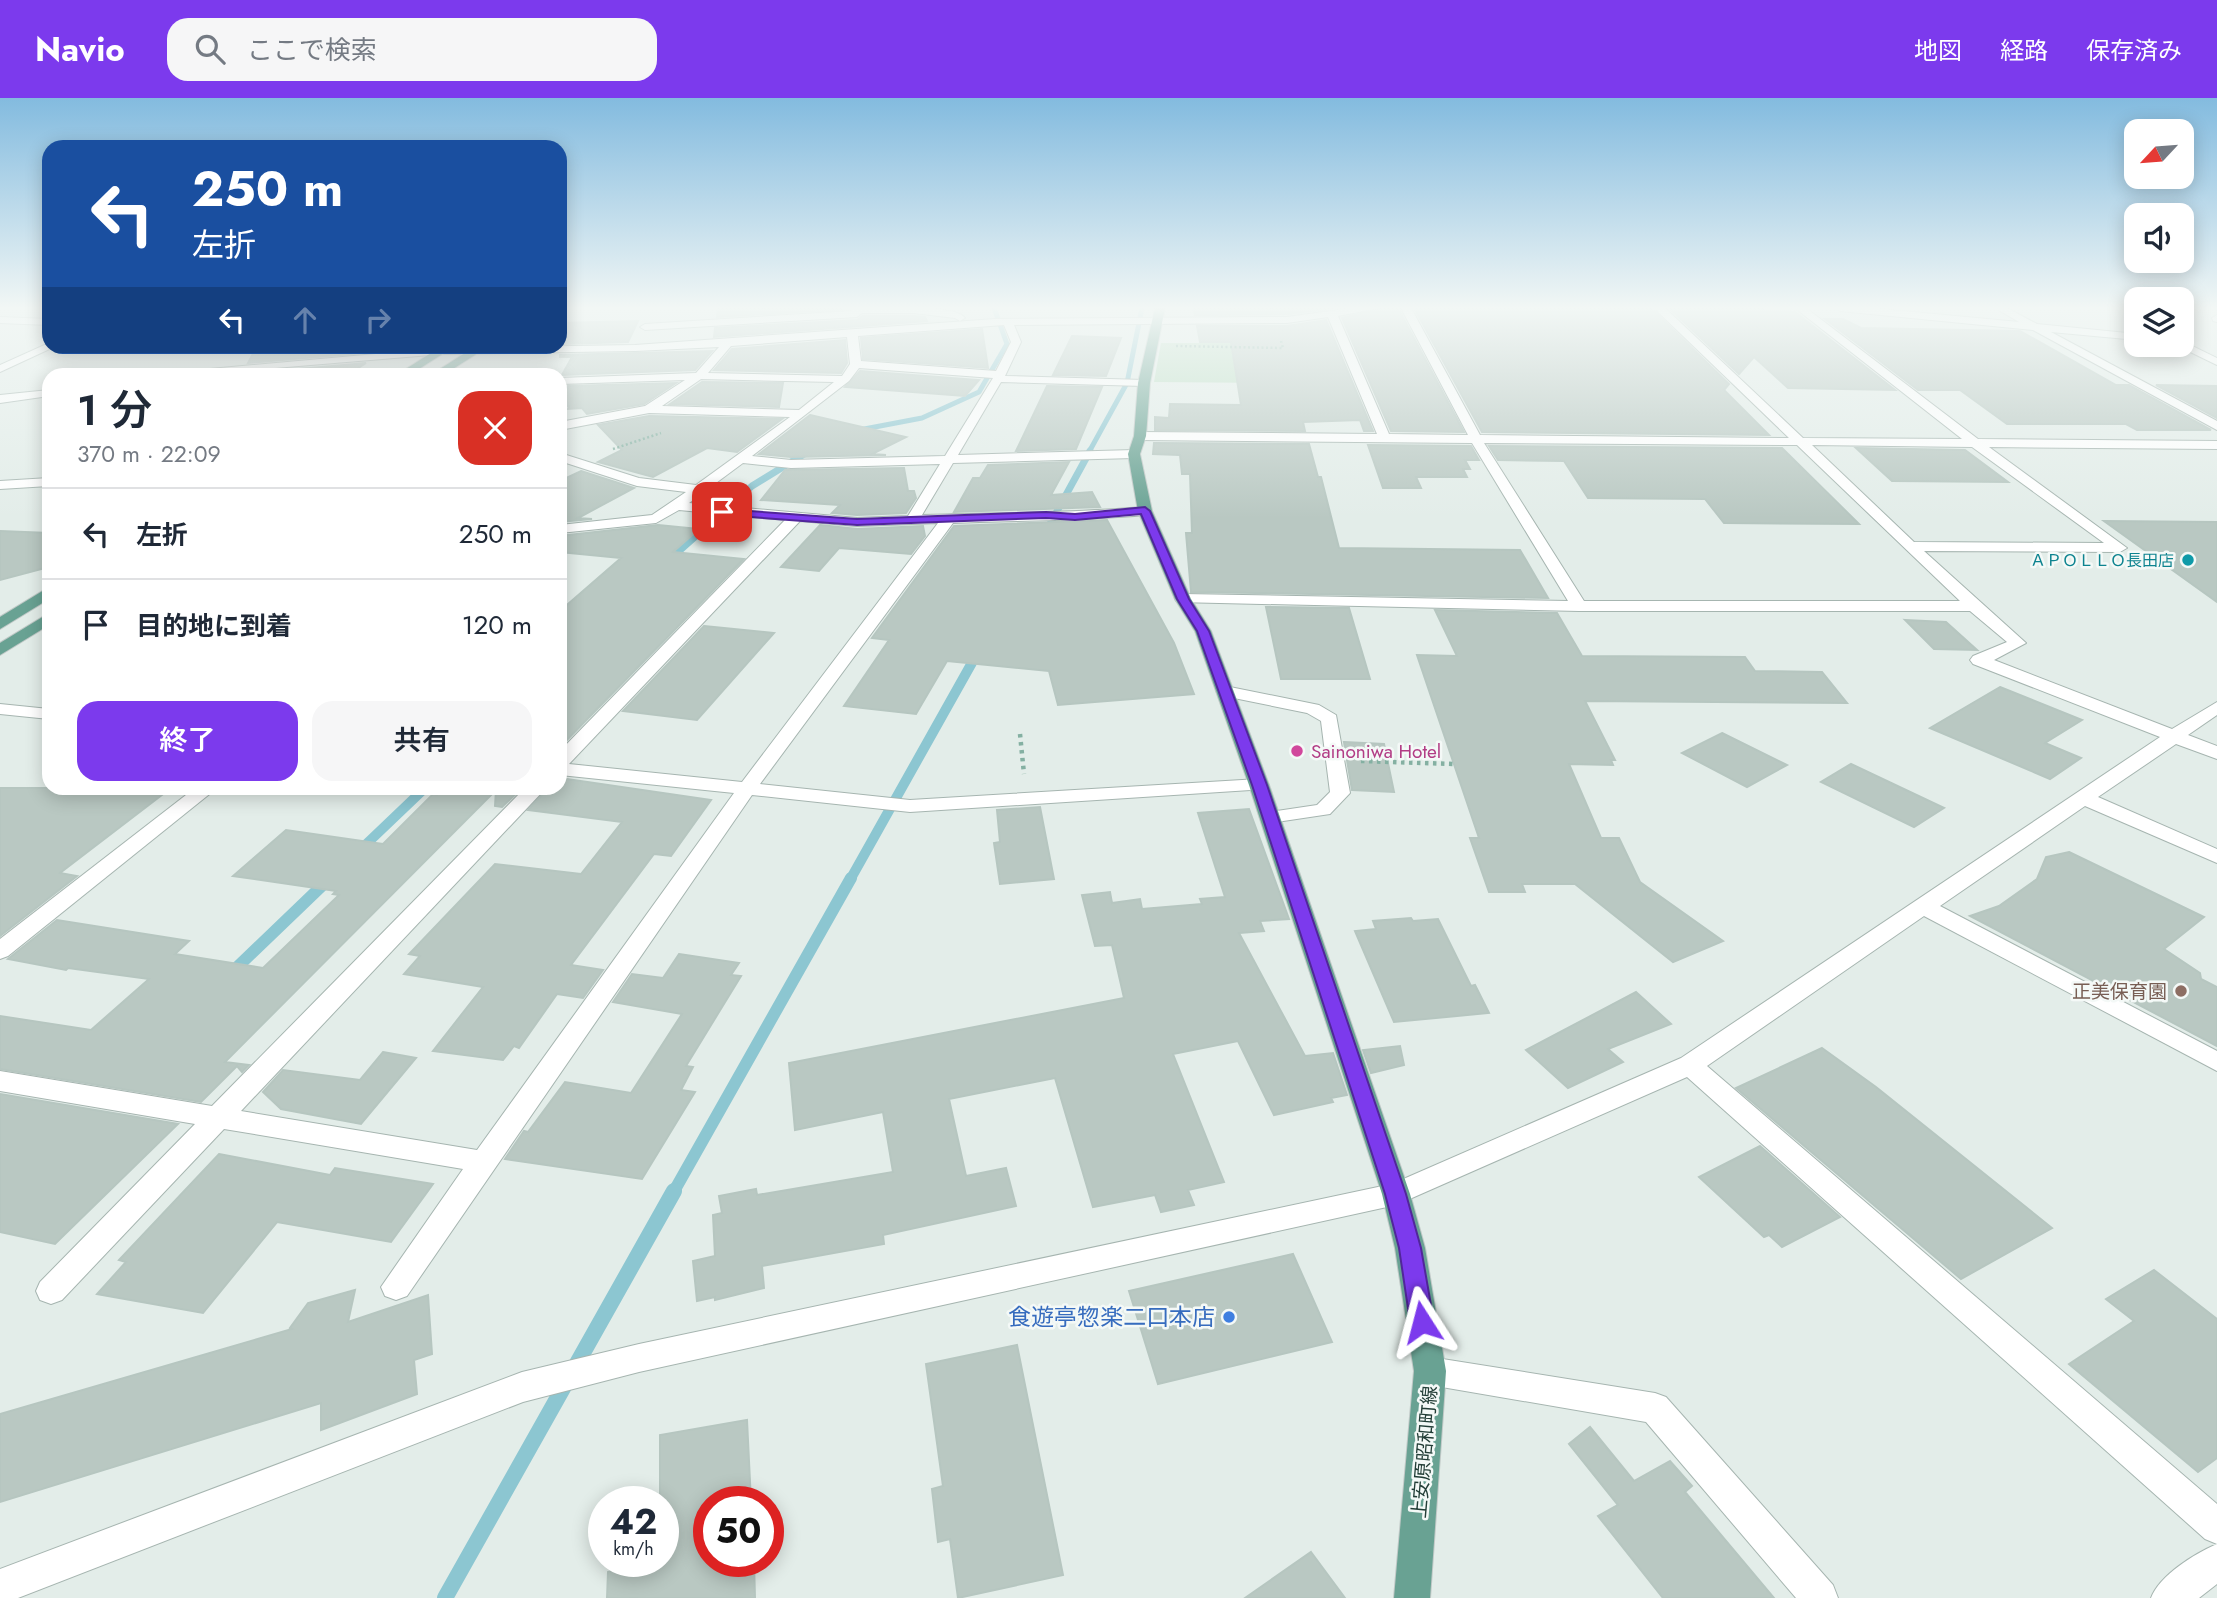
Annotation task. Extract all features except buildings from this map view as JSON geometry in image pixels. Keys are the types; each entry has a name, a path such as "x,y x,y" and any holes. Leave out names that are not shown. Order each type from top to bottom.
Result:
{"main road":[{"name":"上安原昭和町線","path":"1145,378 1137,445 1145,511 1183,599 1203,631 1259,785 1396,1194 1410,1248 1430,1371 1412,1598"},
{"path":"0,624 42,597"},
{"path":"0,650 42,623"}],"street":[{"path":"567,381 643,378"},
{"path":"649,409 696,378"},
{"path":"796,378 845,379"},
{"path":"913,519 947,458 998,378"},
{"path":"1022,378 1144,383"},
{"path":"1359,378 1385,439"},
{"path":"1443,378 1477,441 1579,606"},
{"path":"1733,378 1974,606 2018,643 1979,660 2217,753"},
{"path":"1890,378 1974,443 2120,548 1911,546"},
{"path":"2128,378 2217,426"},
{"path":"567,528 656,519 700,490 845,379"},
{"path":"0,399 42,394"},
{"path":"567,424 649,409 802,414"},
{"path":"2203,419 2217,419"},
{"path":"740,458 791,464 1098,454 1137,445 1385,439 2217,445"},
{"path":"567,459 637,482 700,490"},
{"path":"0,485 42,482"},
{"path":"676,506 857,522 1046,515 1075,517 1145,511"},
{"path":"567,755 797,516"},
{"path":"396,1287 746,789 948,520"},
{"path":"1183,599 1579,606 1974,606"},
{"path":"1225,691 1313,709 1330,719 1340,793 1323,810 1270,817"},
{"path":"0,1587 522,1387 639,1358 1396,1194 1690,1065 2217,707"},
{"path":"0,709 42,713"},
{"path":"567,770 910,806 1259,785"},
{"path":"0,951 197,795"},
{"path":"51,1291 529,795"},
{"path":"2082,797 2217,857"},
{"path":"1922,906 2217,1062"},
{"path":"1690,1065 2217,1527"},
{"path":"0,1081 484,1162"},
{"path":"1430,1371 1655,1408 1820,1598"},
{"path":"2169,1598 2217,1562"}],"path":[{"path":"575,462 669,431 699,411"},
{"path":"1020,734 1027,799"},
{"path":"1336,761 1453,764"}],"green space":[{"path":"1155,378 1286,378 1288,383 1154,382"}],"waterway":[{"path":"859,430 922,418 979,392 987,378"},
{"path":"1089,452 1128,378"},
{"path":"668,561 752,486 809,451 806,452"},
{"path":"1044,535 1090,451"},
{"path":"850,880 978,652"},
{"path":"359,851 418,795"},
{"path":"673,1193 851,878"},
{"path":"230,974 329,879"},
{"path":"445,1598 674,1191"}],"place":[{"name":"ＡＰＯＬＬＯ長田店","path":"2188,560"},
{"name":"Sainoniwa Hotel","path":"1297,751"},
{"name":"正美保育園","path":"2181,991"},
{"name":"食遊亭惣楽二口本店","path":"1229,1317"}],"route":[{"path":"722,512 857,522 1046,515 1075,517 1145,511 1183,599 1203,631 1259,785 1396,1194 1410,1248 1422,1322"}]}
